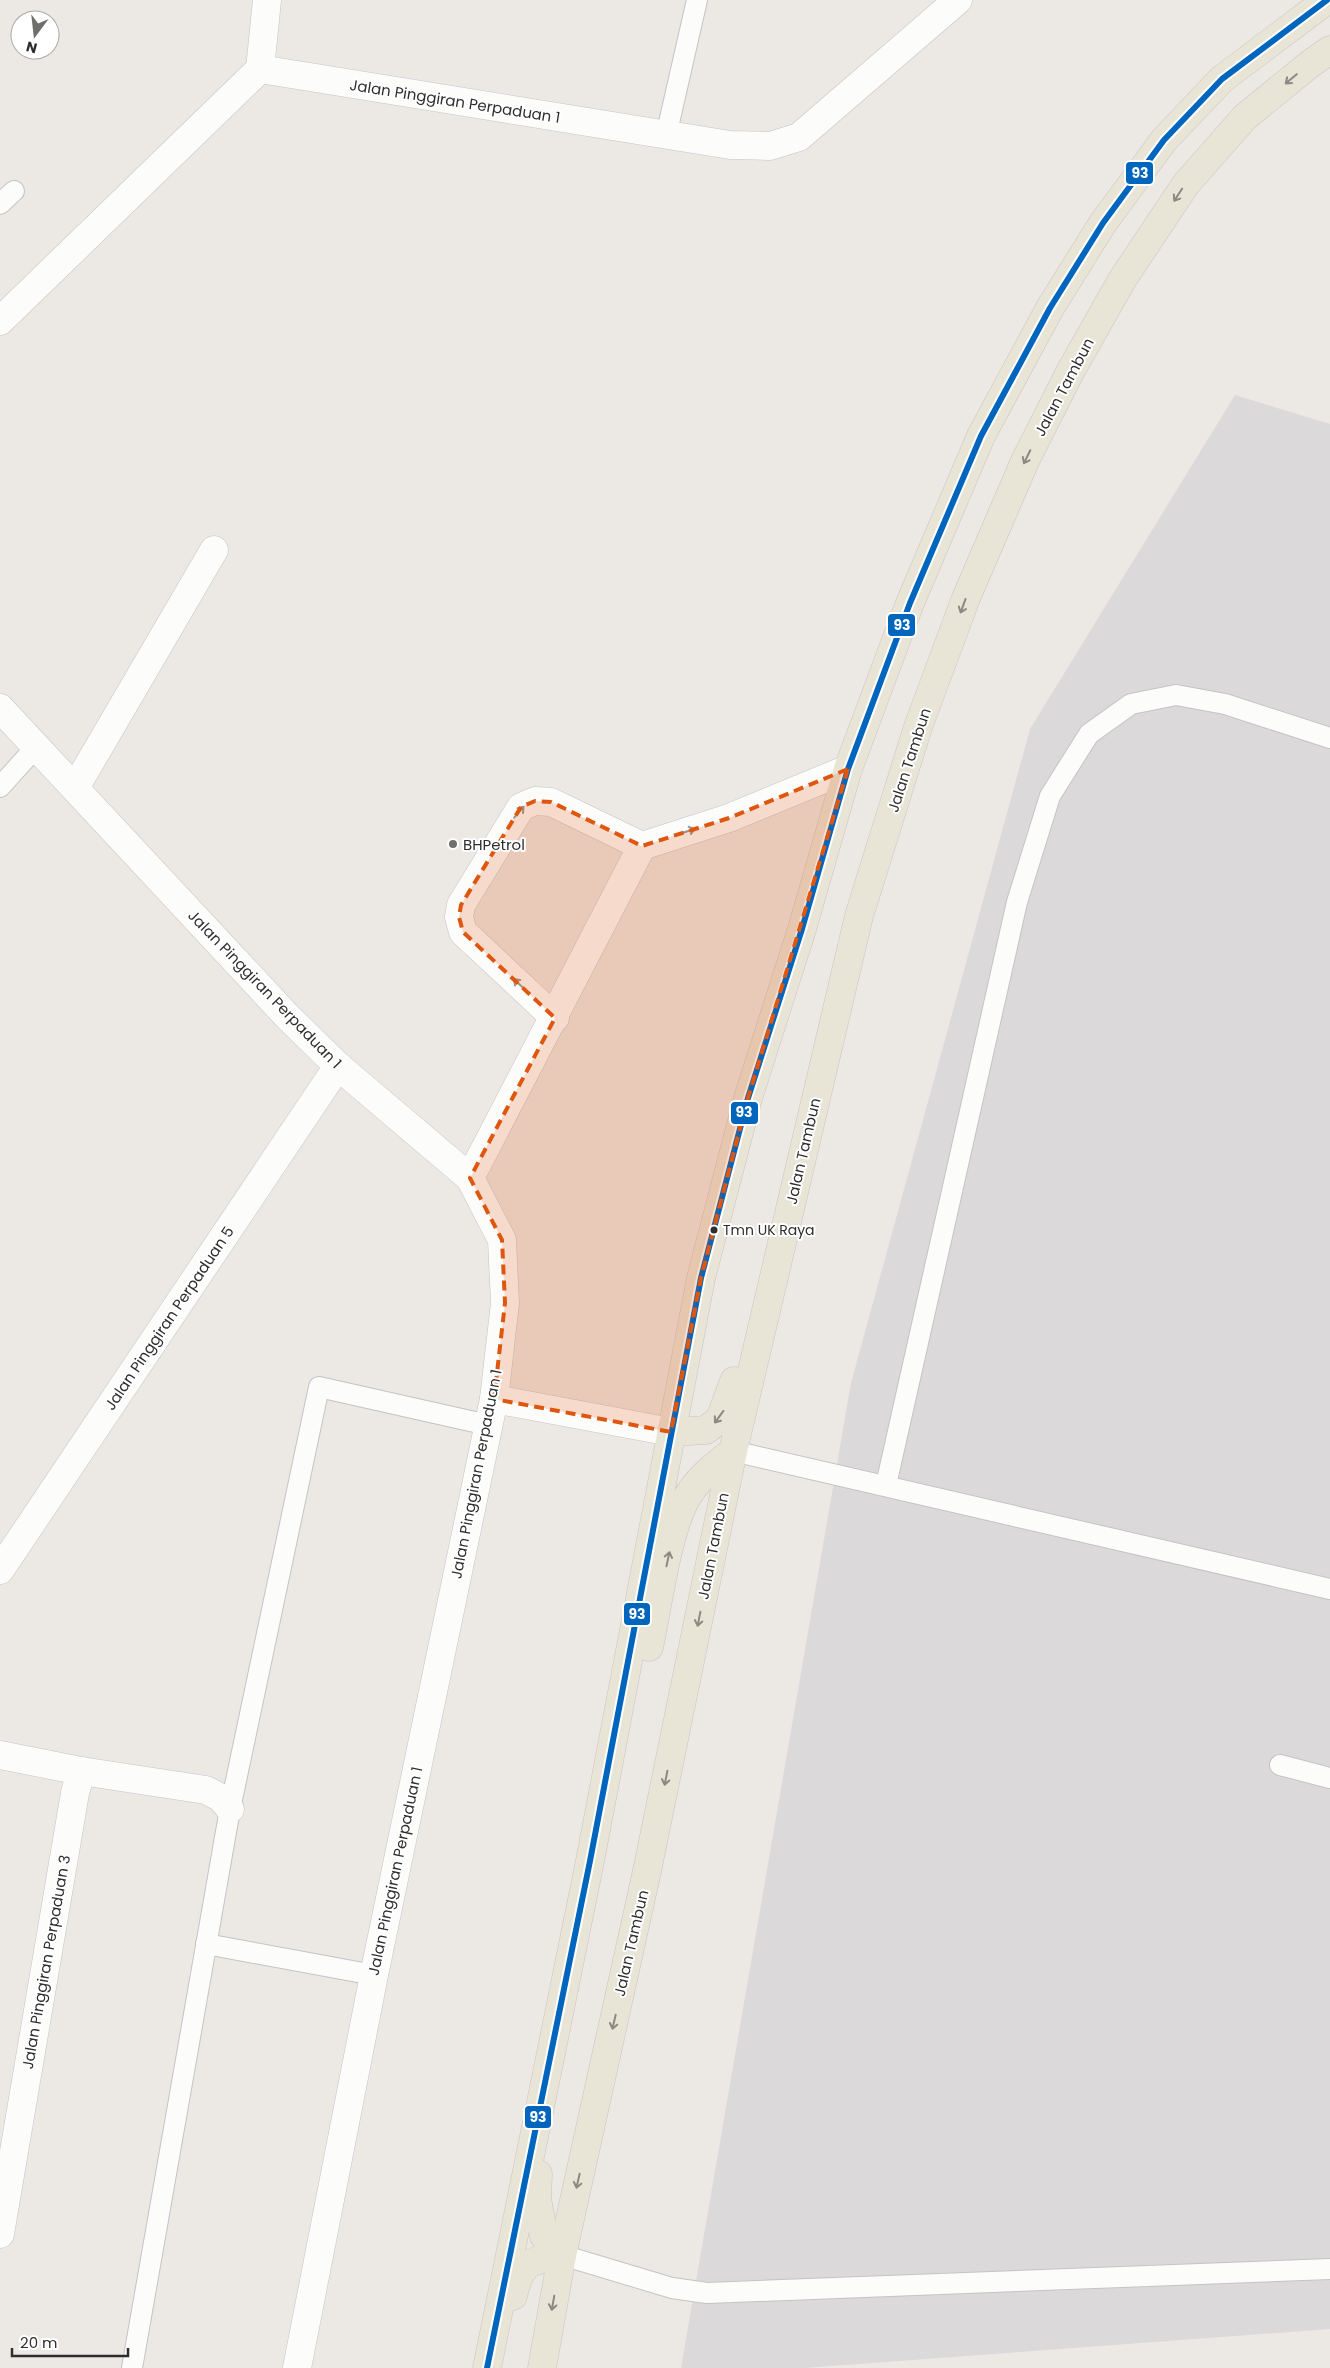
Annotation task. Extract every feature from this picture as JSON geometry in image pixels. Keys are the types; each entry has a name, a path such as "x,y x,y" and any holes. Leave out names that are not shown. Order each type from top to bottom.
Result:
{"main road":[{"path":"487,2368 590,1860 701,1278 748,1098 802,929 848,769 910,603 982,436 1050,308 1103,224 1164,140 1222,79 1327,0"},
{"name":"Jalan Tambun","path":"542,2368 562,2255 648,1871 733,1451 859,916 918,727 966,598 1025,462 1070,372 1122,280 1186,184 1245,117 1330,50"},
{"path":"672,1432 706,1430 720,1419 726,1405 758,1284 822,1069"},
{"path":"590,1860 649,1649 673,1532 690,1492 707,1472 733,1451"},
{"path":"540,2109 538,2199 540,2219 544,2236 562,2255"},
{"path":"496,2368 516,2283 523,2268 531,2262 562,2255"}],"street":[{"path":"0,321 260,69 267,0"},
{"name":"Jalan Pinggiran Perpaduan 1","path":"260,69 666,136 740,146 770,146 799,137 958,0"},
{"path":"76,788 214,550"},
{"name":"Jalan Pinggiran Perpaduan 1","path":"0,708 286,1015 338,1066 470,1178 502,1240 505,1303 491,1412 374,1975 297,2368"},
{"path":"554,1018 463,932 459,917 460,905 521,807 535,801 550,802 642,846 730,818 848,769"},
{"path":"470,1178 642,846"},
{"name":"Jalan Pinggiran Perpaduan 5","path":"0,1570 338,1066"},
{"path":"491,1412 672,1432"},
{"path":"0,1755 81,1771 206,1790 221,1798 230,1809"},
{"name":"Jalan Pinggiran Perpaduan 3","path":"0,2230 73,1803 81,1771"}],"lane":[{"path":"666,136 697,0"},
{"path":"886,1485 1017,902 1050,796 1090,734 1131,704 1176,695 1224,704 1330,738"},
{"path":"0,787 36,746"},
{"path":"132,2368 230,1809 319,1388 491,1412"},
{"path":"733,1451 1330,1589"},
{"path":"1280,1765 1330,1778"},
{"path":"206,1944 374,1975"},
{"path":"562,2255 672,2288 707,2293 1330,2268"}],"highlighted area":[{"path":"848,769 748,1098 701,1278 671,1432 494,1399 505,1303 502,1240 470,1178 555,1018 463,932 459,917 461,905 521,807 535,801 551,802 642,846 729,818"}],"shaded area":[{"path":"1235,395 1330,424 1330,2329 804,2368 681,2368 851,1383 1030,729"}],"transit line":[{"name":"93","path":"487,2368 590,1861 701,1278 748,1098 802,929 848,769 910,603 981,436 1050,308 1103,223 1164,140 1222,79 1327,0"}],"place":[{"name":"BHPetrol","path":"453,844"},
{"name":"Tmn UK Raya","path":"714,1230"}]}
